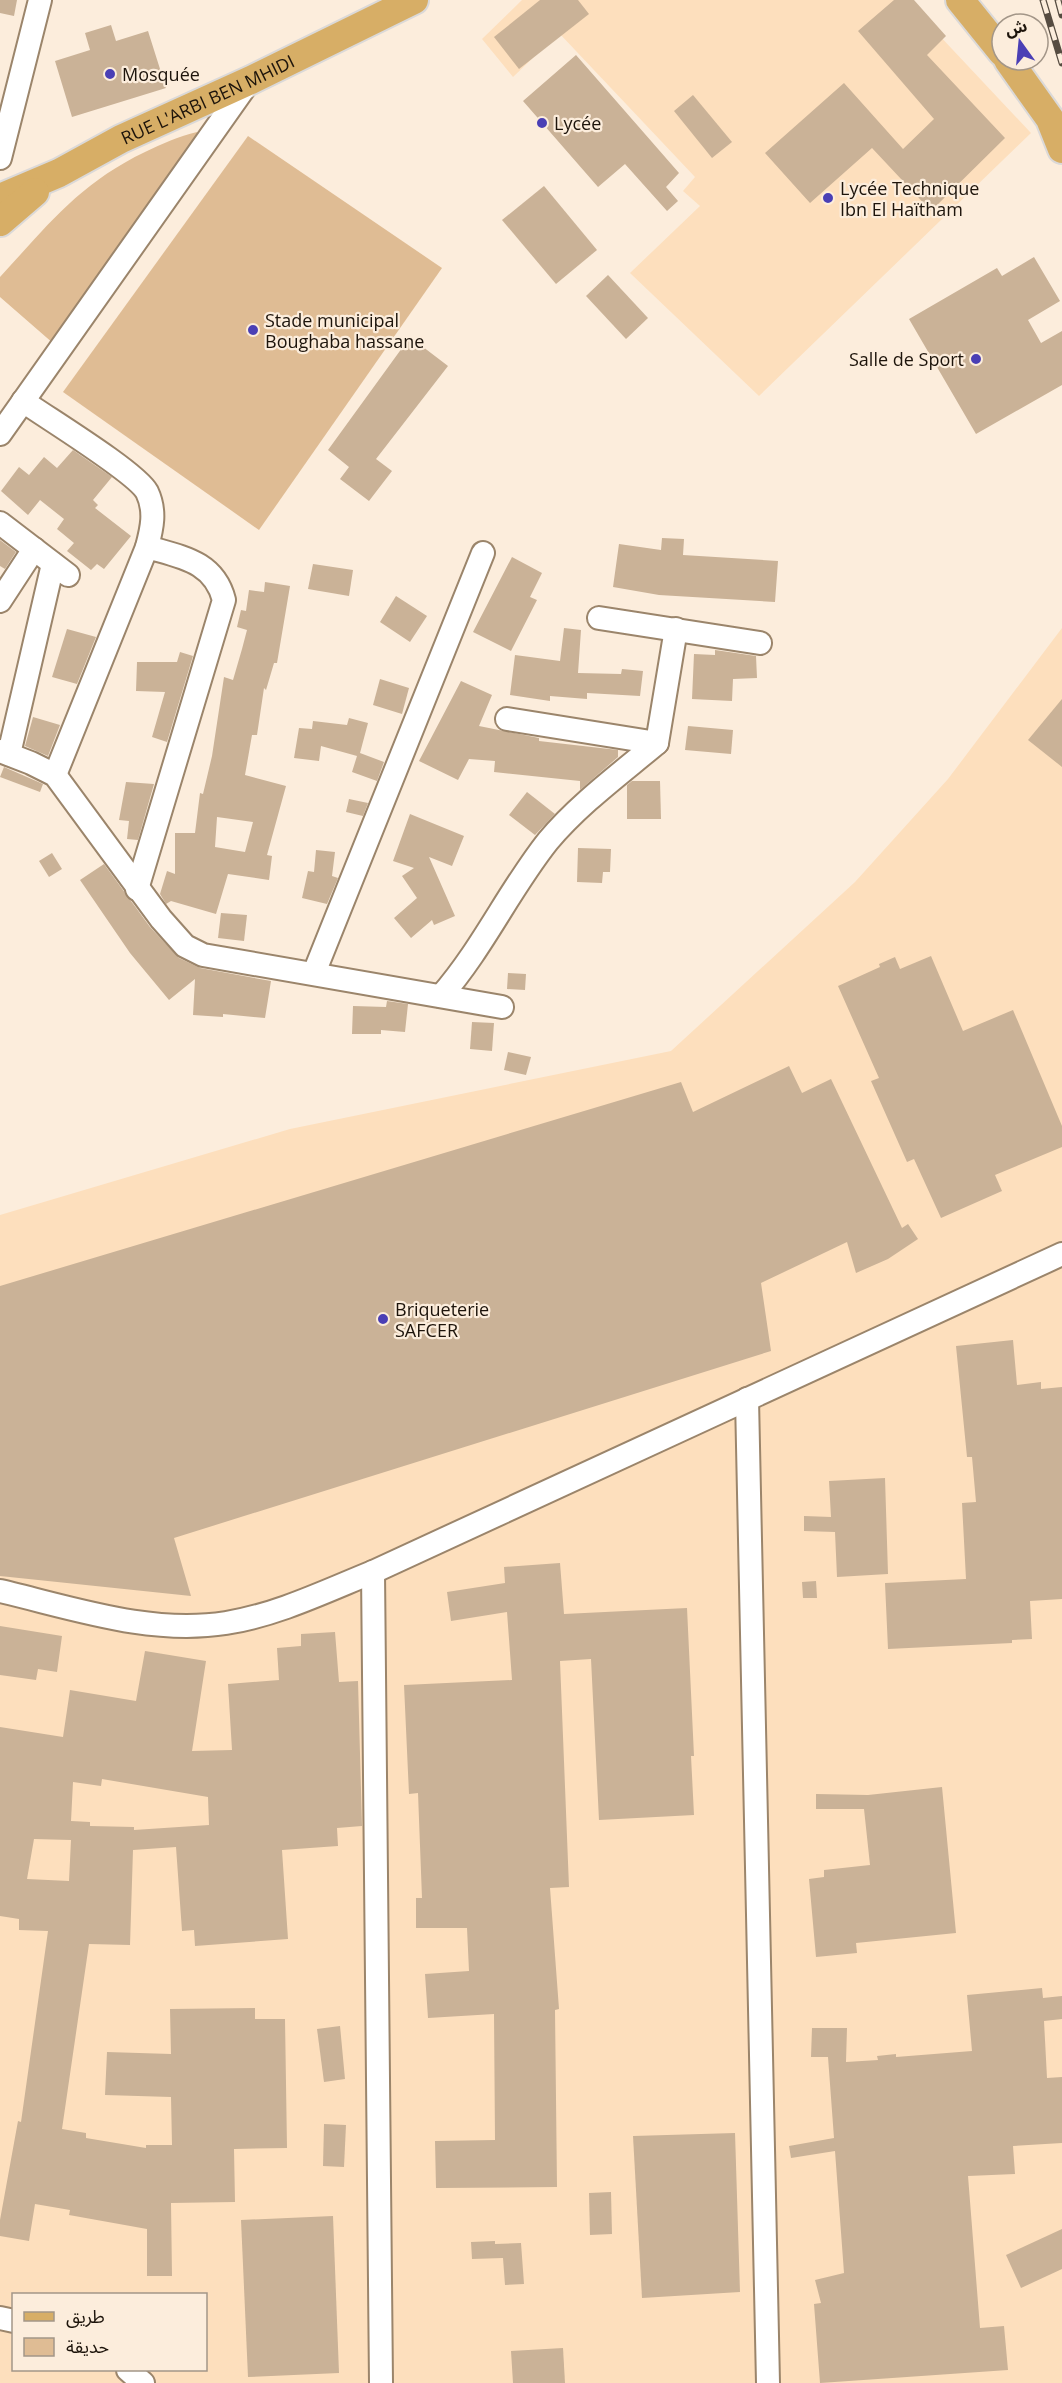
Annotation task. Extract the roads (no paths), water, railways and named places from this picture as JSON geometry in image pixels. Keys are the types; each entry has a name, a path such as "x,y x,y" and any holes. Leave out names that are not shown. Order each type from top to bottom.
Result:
{"main road":[{"name":"RUE L'ARBI BEN MHIDI","path":"0,198 59,173 121,139 250,80 414,0"},
{"path":"960,0 990,37"},
{"path":"1017,72 1050,119 1062,149"},
{"path":"0,222 59,173"}],"street":[{"path":"0,158 40,0"},
{"path":"0,434 250,80"},
{"path":"23,401 130,475 146,491 154,518 147,547 55,775"},
{"path":"0,523 60,569 4,753 55,775 137,889 185,946 203,955 502,1007"},
{"path":"137,889 224,600 220,584 206,570 189,559 147,547"},
{"path":"0,600 34,549"},
{"path":"314,973 483,553"},
{"path":"599,618 760,643"},
{"path":"441,996 467,966 525,872 549,840 575,813 657,743 675,629"},
{"path":"507,719 657,743"},
{"path":"0,1592 132,1622 180,1626 226,1623 281,1608 373,1572 1062,1254"},
{"path":"747,1399 768,2383"},
{"path":"373,1572 381,2383"},
{"path":"130,2371 143,2383"}],"railway":[{"path":"1043,0 1062,63"},
{"path":"1058,0 1062,15"}],"place":[{"name":"Mosquée","path":"110,74"},
{"name":"Lycée","path":"542,123"},
{"name":"Lycée Technique Ibn El Haïtham","path":"828,198"},
{"name":"Stade municipal Boughaba hassane","path":"253,330"},
{"name":"Salle de Sport","path":"976,359"},
{"name":"Briqueterie SAFCER","path":"383,1319"}]}
